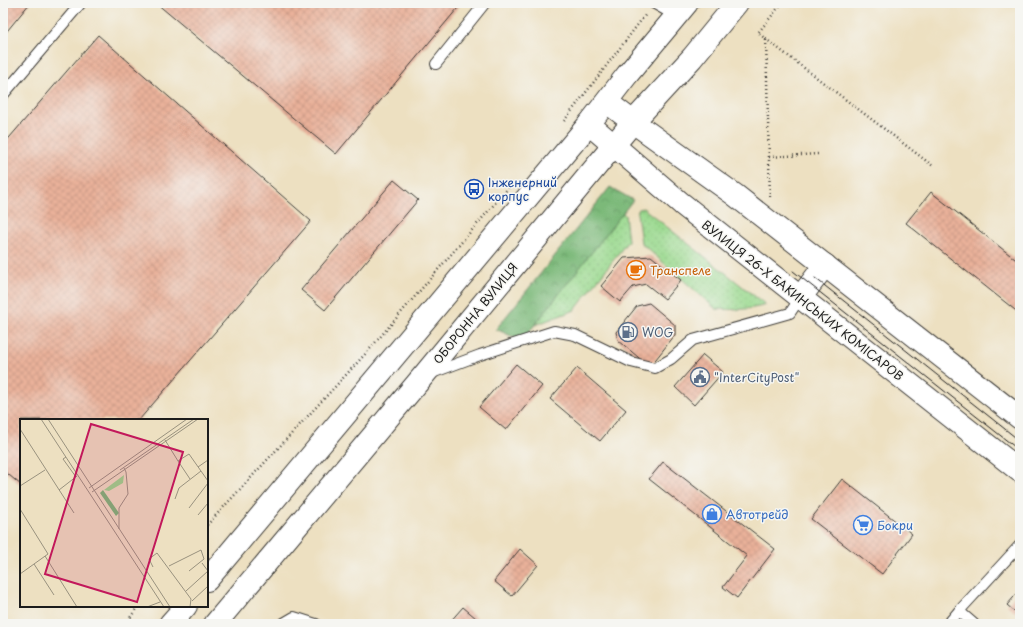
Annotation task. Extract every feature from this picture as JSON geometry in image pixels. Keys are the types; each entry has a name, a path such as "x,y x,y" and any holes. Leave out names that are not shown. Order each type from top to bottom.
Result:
{"main road":[{"name":"ОБОРОННА ВУЛИЦЯ","path":"215,624 424,375 614,144 692,58 737,3"},
{"path":"208,579 608,102 627,75 665,6"},
{"path":"608,102 633,122 735,195 1020,418"},
{"name":"ВУЛИЦЯ 26-Х БАКИНСЬКИХ КОМІСАРОВ","path":"589,124 614,144 795,305 1020,471"},
{"path":"795,305 825,265"},
{"path":"170,624 185,607"}],"lane":[{"path":"3,94 81,3"},
{"path":"436,64 485,3"},
{"path":"424,375 554,331 575,335 631,362 655,368 671,359 693,340 795,305"},
{"path":"948,624 1020,546"},
{"path":"959,611 974,624"},
{"path":"282,624 294,617 316,624"}],"path":[{"path":"782,3 758,33 933,166"},
{"path":"561,125 665,6"},
{"path":"766,39 770,200"},
{"path":"769,157 818,154"},
{"path":"208,524 368,350 511,185"},
{"path":"126,624 137,607"}],"green space":[{"path":"610,187 633,200 522,341 496,329"},
{"path":"643,208 766,305 754,308 728,310 716,309 641,243 637,213 639,209"},
{"path":"621,211 625,215 628,241 575,310 535,325"}],"building":[{"path":"3,3 30,3 3,36"},
{"path":"156,3 462,3 336,154"},
{"path":"98,35 311,221 140,419 20,419 20,484 3,470 3,145"},
{"path":"394,180 418,200 325,310 301,290"},
{"path":"931,192 1020,263 1020,314 906,223"},
{"path":"651,256 681,280 665,299 646,284 633,287 620,302 601,286 624,258"},
{"path":"649,303 675,325 675,335 652,364 645,363 618,340 616,332 637,306"},
{"path":"703,355 723,372 694,405 675,387"},
{"path":"516,364 542,386 506,430 479,407"},
{"path":"577,368 626,410 600,441 550,399"},
{"name":"Автотрейд","path":"663,462 775,549 737,598 723,587 747,556 649,479"},
{"path":"842,479 912,534 882,574 811,519"},
{"path":"520,549 538,565 512,596 494,581"},
{"path":"1020,590 1020,616 1007,605"},
{"path":"463,607 483,624 448,624"}],"tram line":[{"path":"793,271 1020,451"},
{"path":"815,278 1020,441"}],"place":[{"name":"Інженерний корпус","path":"474,189"},
{"name":"Транспеле","path":"636,270"},
{"name":"WOG","path":"628,332"},
{"name":"\"InterCityPost\"","path":"700,377"},
{"name":"Автотрейд","path":"712,514"},
{"name":"Бокри","path":"863,525"}]}
